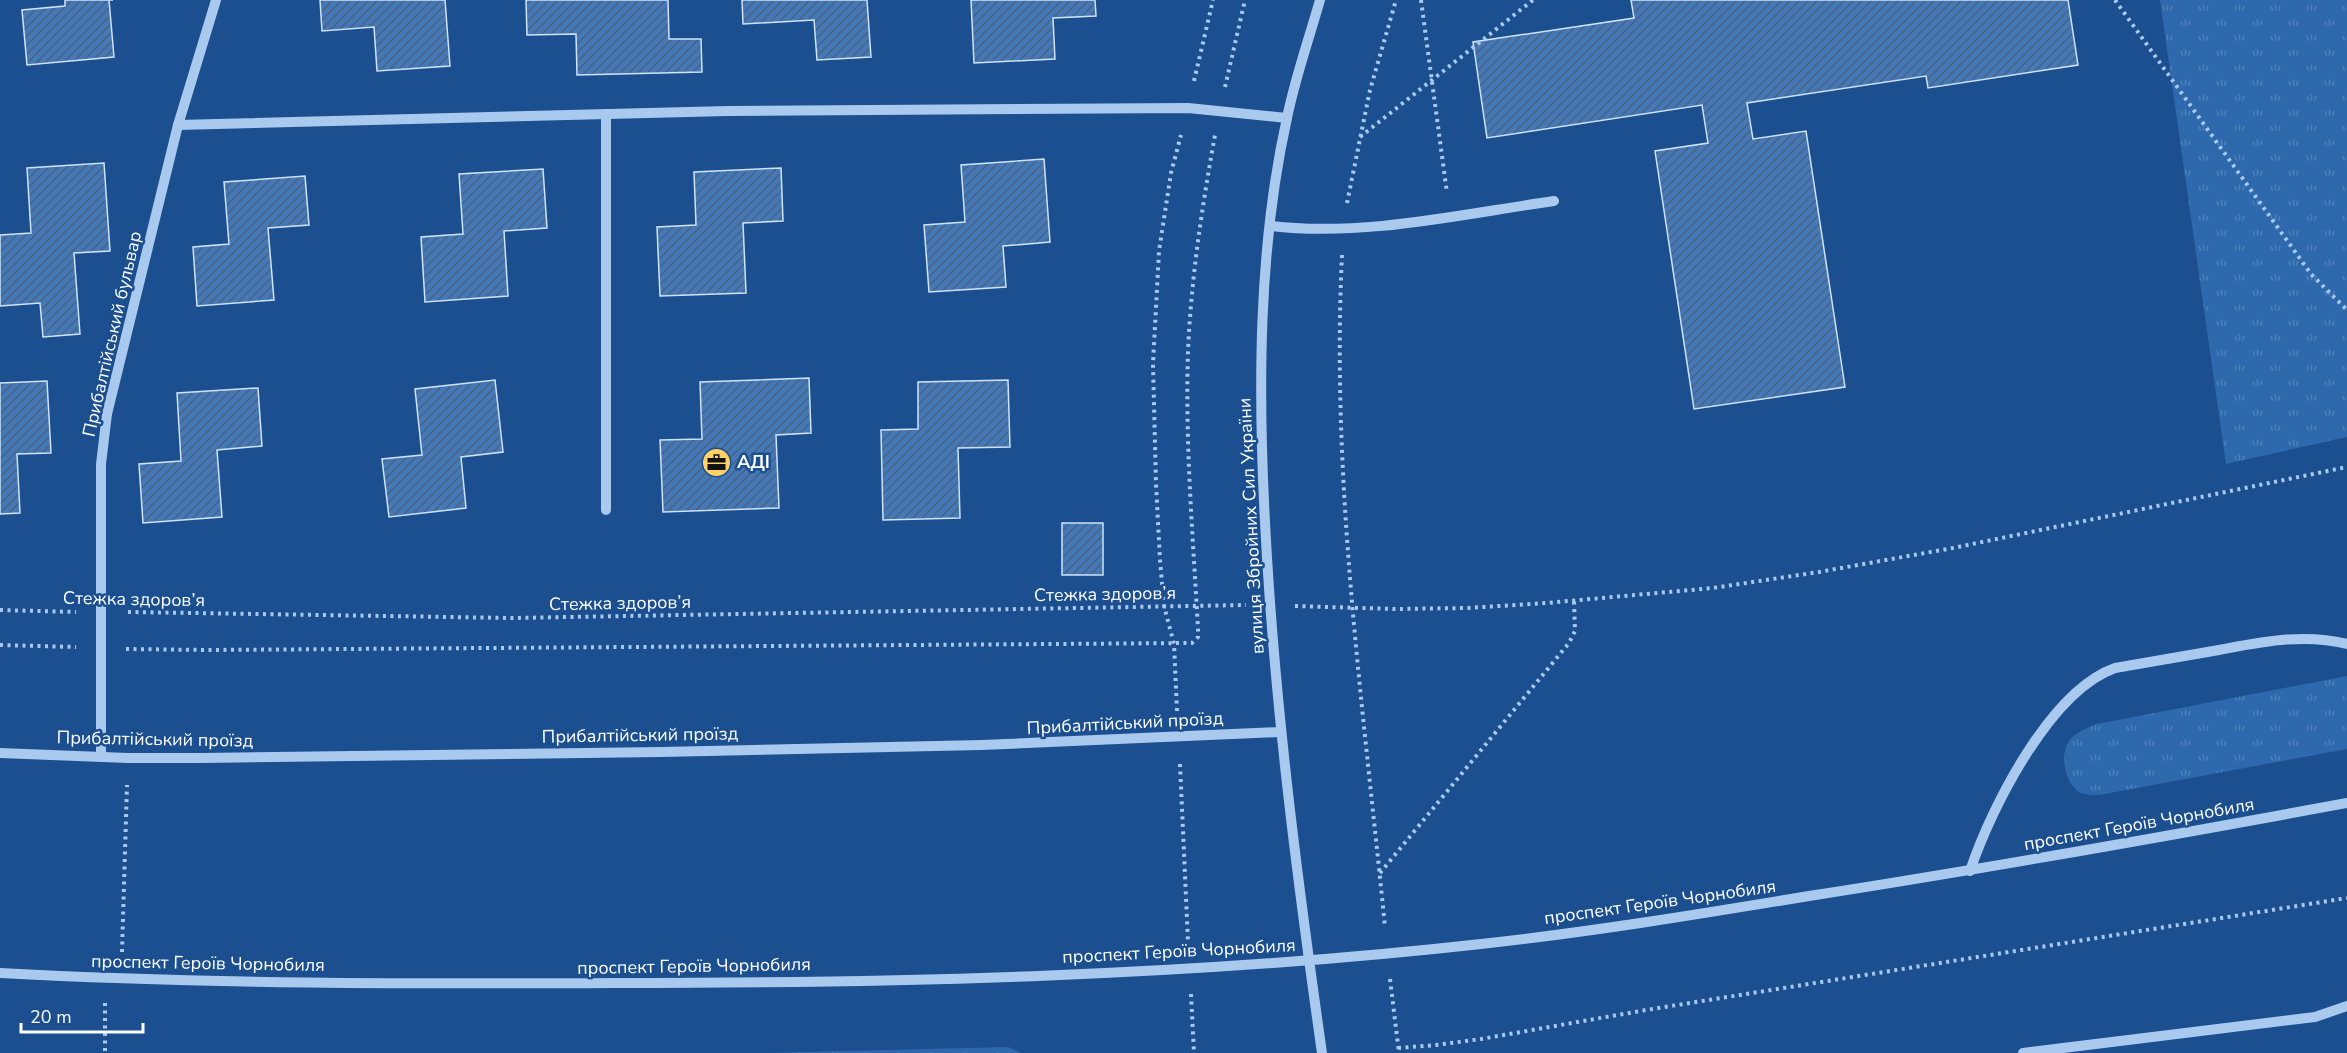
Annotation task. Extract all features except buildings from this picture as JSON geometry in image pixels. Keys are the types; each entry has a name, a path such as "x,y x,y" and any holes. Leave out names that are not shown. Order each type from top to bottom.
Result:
{"street":[{"name":"Прибалтійський бульвар","path":"100,757 101,464 107,414 178,125 216,0"},
{"name":"вулиця Збройних Сил України","path":"1320,0 1287,118 1271,226 1261,390 1269,605 1280,732 1323,1053"},
{"path":"178,125 728,111 1188,108 1287,118"},
{"path":"606,114 606,510"},
{"path":"1271,226 1295,229 1343,228 1554,201"},
{"path":"1970,871 1994,809 2020,766 2069,698 2101,673 2137,664 2258,643 2304,638 2327,639 2347,644"},
{"name":"Прибалтійський проїзд","path":"0,753 128,758 685,752 993,745 1280,732"},
{"name":"проспект Героїв Чорнобиля","path":"0,972 122,979 440,984 934,979 1189,970 1482,944 1583,931 1970,871 2347,803"},
{"path":"2023,1053 2315,1017 2347,1006"}],"path":[{"path":"1194,1053 1174,644 1164,606 1156,484 1153,364 1155,292 1165,206 1213,0"},
{"path":"0,645 207,650 1186,644 1196,641 1198,629 1189,456 1188,353 1195,263 1220,111 1245,0"},
{"path":"1396,0 1359,137 1343,228 1338,347 1339,423 1353,607 1380,874 1569,643 1575,631 1574,601"},
{"path":"1421,0 1450,216"},
{"path":"1359,137 1533,0"},
{"path":"2115,0 2311,274 2347,310"},
{"name":"Стежка здоров’я","path":"0,610 513,618 1240,605 1468,608 1713,588 1808,574 1953,548 2347,467"},
{"path":"122,979 128,758"},
{"path":"1399,1053 1398,1048 1455,1042 2347,898"},
{"path":"104,978 105,1053"}],"green space":[{"path":"2160,0 2347,0 2347,437 2226,464"},
{"path":"2347,676 2347,749 2099,795 2088,795 2075,789 2065,769 2064,754 2069,741 2078,733 2097,724"},
{"path":"1008,1047 1021,1053 765,1053"}],"place":[{"name":"АДІ","path":"716,462"}]}
